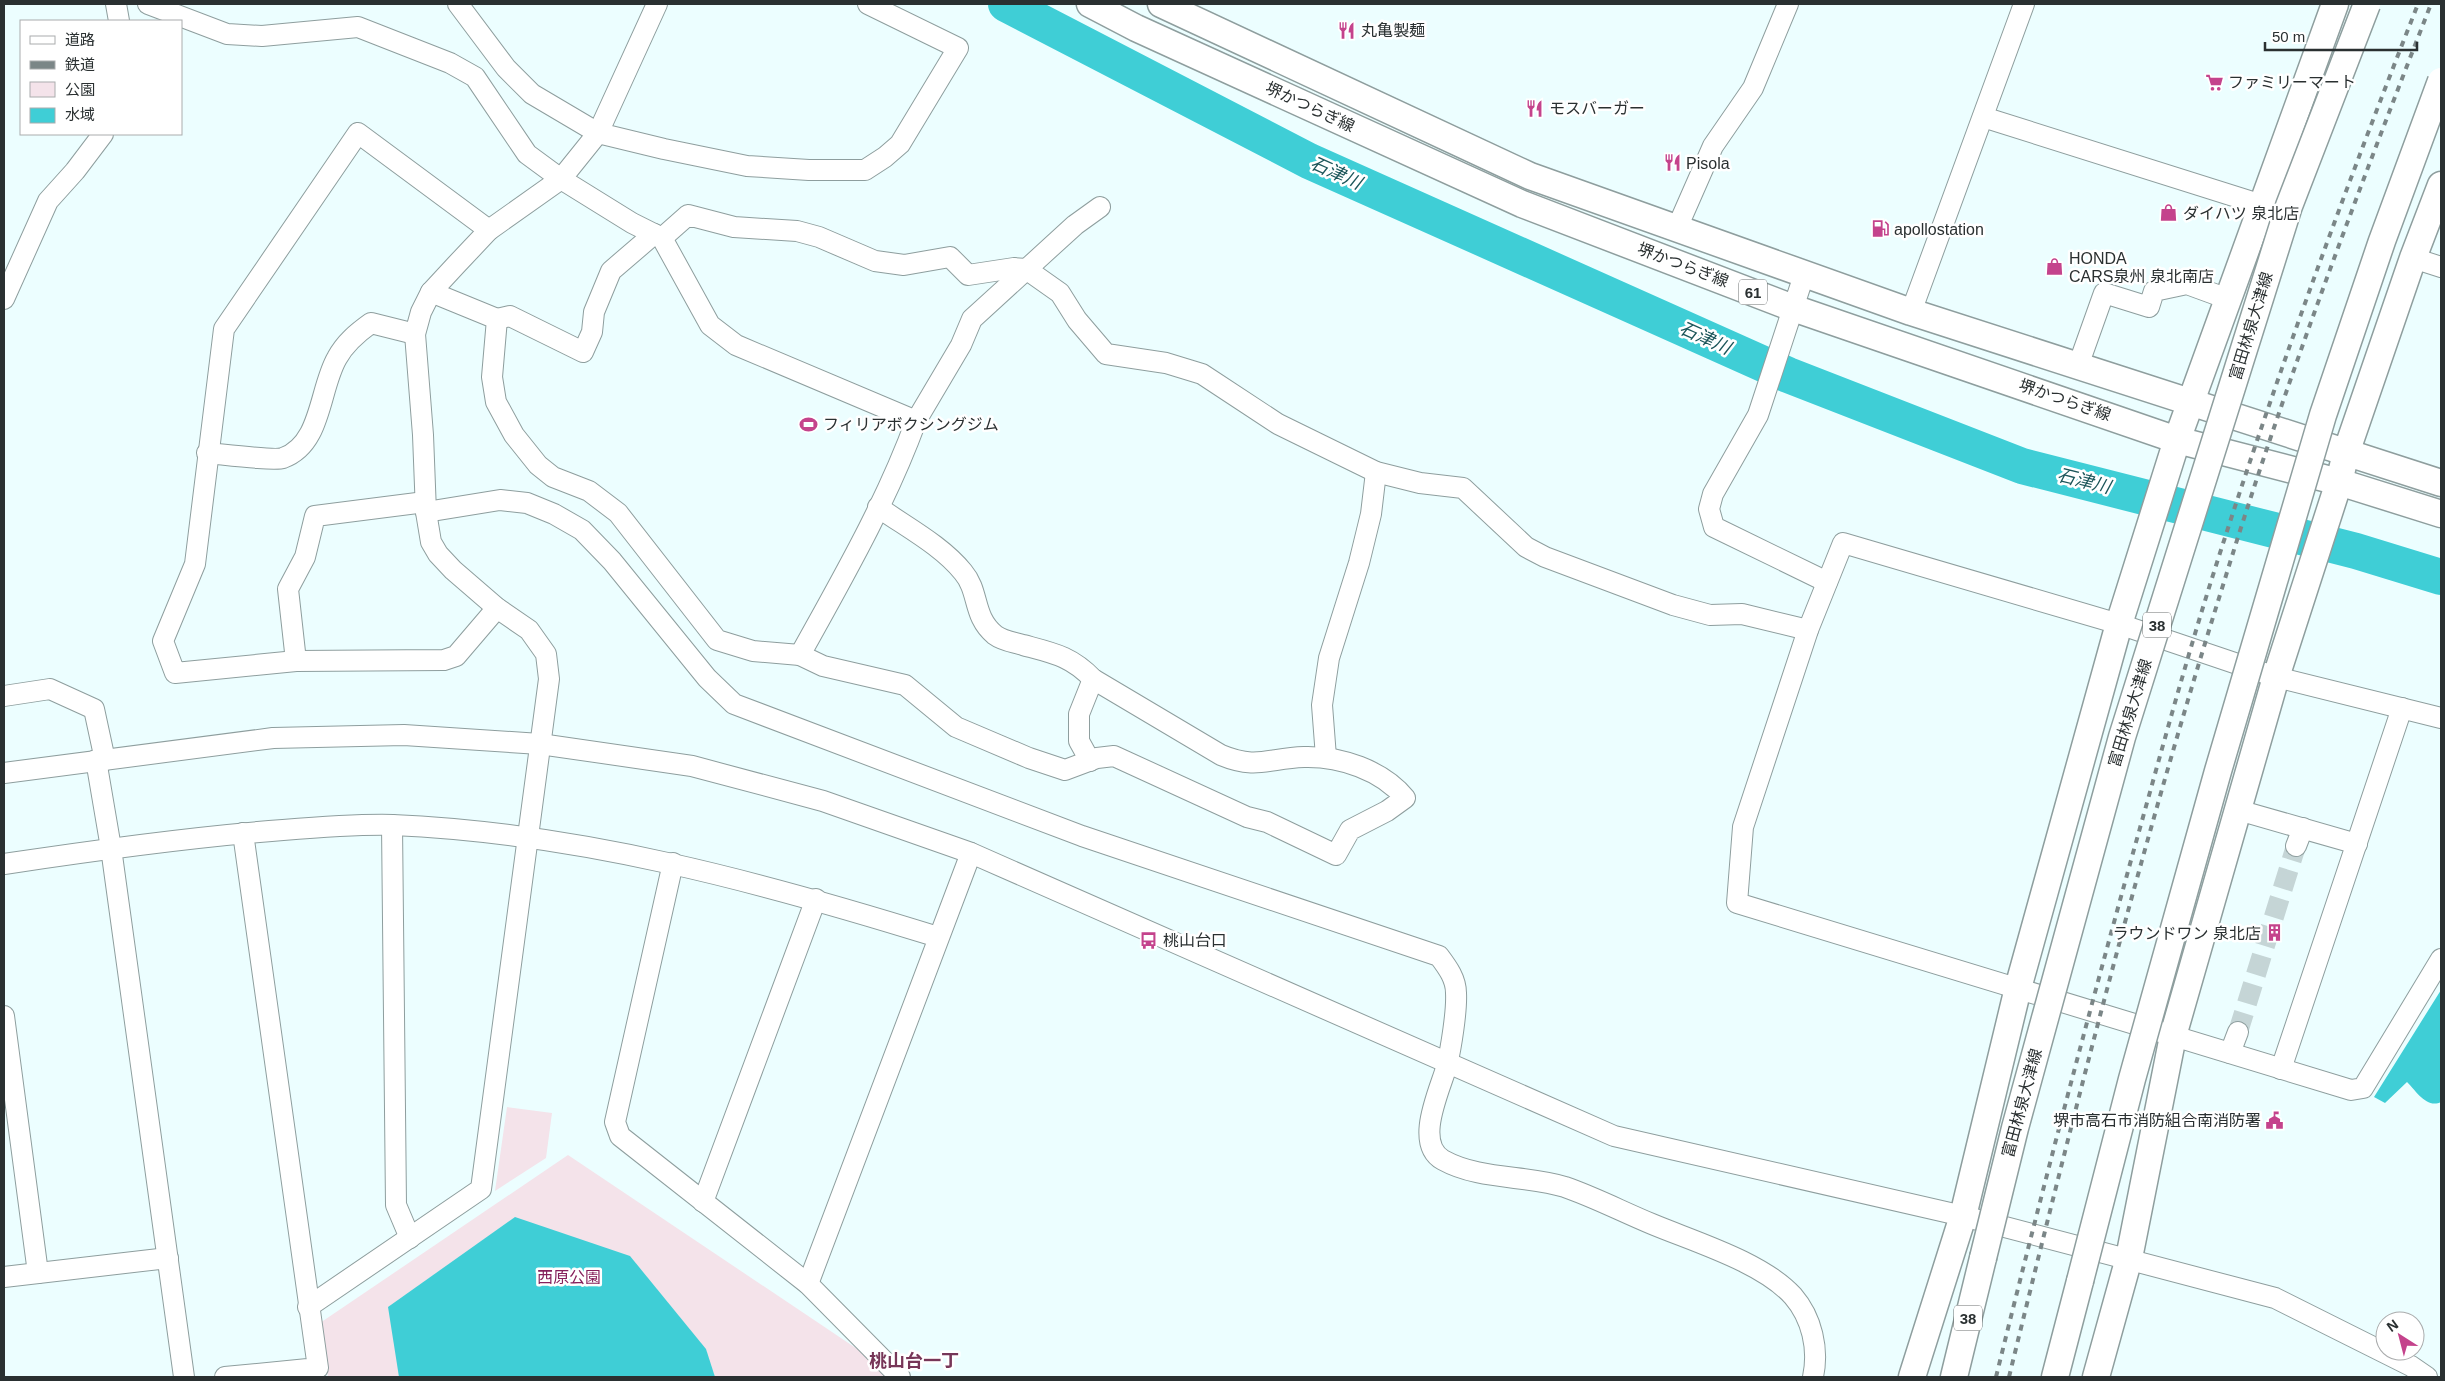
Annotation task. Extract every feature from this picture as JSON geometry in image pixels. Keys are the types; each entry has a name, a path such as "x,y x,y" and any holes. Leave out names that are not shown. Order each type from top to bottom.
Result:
{"main road":[{"name":"堺かつらぎ線","path":"1090,4 1136,28 1522,204 1789,320 2174,448 2335,492 2441,514"},
{"name":"堺かつらぎ線","path":"1161,4 1530,176 1911,312 2441,483"},
{"path":"1912,1377 1963,1216 2018,988 2119,624 2141,552 2174,448 2335,4"},
{"name":"富田林泉大津線","path":"1954,1377 2014,1128 2122,737 2289,206 2367,4"},
{"path":"2055,1377 2132,1079 2218,771 2323,414 2382,241 2441,81"},
{"path":"2096,1377 2129,1258 2173,1036 2276,677 2310,576 2346,453 2413,258 2441,185"}],"street":[{"path":"116,4 119,20"},
{"path":"148,4 227,34 262,36 358,27 442,59 475,76 527,154 560,179 632,223 658,236 710,325 736,345 916,421"},
{"path":"458,4 506,68 532,94 598,132 664,149 747,166 809,170 865,170 885,157 900,144 958,48 868,4"},
{"path":"308,1307 481,1189 549,679 546,654 529,630 497,608 453,570 438,554 431,542 426,507 423,435 415,334 421,312 431,292 489,230 560,179 598,132 657,4"},
{"path":"1677,228 1713,146 1753,88 1788,4"},
{"path":"1911,312 2024,4"},
{"path":"1983,118 2262,205"},
{"path":"489,230 358,132 224,329 207,454 195,564 163,641 175,673 296,661 444,660 456,656 497,608"},
{"path":"4,299 48,202 75,172 102,135"},
{"path":"800,655 878,507 905,451 916,421 961,345 972,319 1075,225 1100,207"},
{"path":"431,292 497,320 510,316 583,352 592,332 594,312 611,271 688,215 734,227 797,232 819,237 875,261 904,265 950,257 968,275 1014,268 1026,269 1060,293 1077,320 1106,354 1166,363 1202,374 1278,424 1376,472 1420,483 1463,488 1526,547 1545,557 1673,605 1710,615 1742,614 1808,630"},
{"path":"2413,258 2441,267"},
{"path":"1804,275 1760,403 1758,415 1713,494 1709,509 1714,527 1828,582"},
{"path":"2078,366 2104,293 2148,307 2154,291 2187,284 2228,299"},
{"path":"497,320 492,377 496,402 514,435 538,465 553,477 589,491 618,513 717,640 753,651 800,655 823,666 905,685 956,727 1029,758 1065,770 1090,761 1114,756 1247,817 1267,822 1336,855 1350,830 1387,811 1405,798 1394,784 1371,771 1326,757 1303,757 1261,763 1240,763 1221,755 1093,679 1078,664 1048,651 1000,639 986,627 978,616 972,590 964,573 945,554 878,507"},
{"path":"207,454 281,459 297,450 310,433 336,359 353,336 371,323 415,334"},
{"path":"1326,757 1322,705 1329,658 1359,563 1371,514 1376,472"},
{"path":"296,661 288,589 306,557 315,516 500,500 527,504 554,514 582,530 612,561 707,678 734,704 1082,836 1439,956 1452,973 1456,993 1447,1064 1432,1110 1429,1131 1433,1147 1441,1159 1465,1169 1564,1187 1761,1270 1793,1296 1810,1322 1817,1359 1813,1377"},
{"path":"2441,718 2276,677 2119,624 1843,544 1808,630 1743,827 1737,903 2351,1090 2363,1088 2441,960"},
{"path":"1090,761 1079,740 1079,714 1093,679"},
{"path":"4,696 50,689 94,709 184,1377"},
{"path":"2281,1069 2402,708"},
{"path":"4,773 272,738 404,735 540,744 701,769 823,801 972,853 1614,1136 1963,1216 2129,1258 2275,1298 2411,1366 2427,1377"},
{"path":"2238,810 2299,837 2357,844"},
{"path":"392,825 396,1205 410,1238"},
{"path":"4,864 112,848 243,833 392,825 527,836 673,863 816,899 938,937"},
{"path":"225,1377 318,1368 243,833"},
{"path":"808,1284 938,937 972,853"},
{"path":"673,863 615,1122 620,1136 808,1284 900,1377"},
{"path":"702,1202 816,899"},
{"path":"4,1016 38,1273"},
{"path":"2230,1053 2238,1032"},
{"path":"4,1277 168,1258"}],"green space":[{"path":"507,1107 552,1113 546,1158 495,1191"},
{"name":"西原公園","path":"568,1155 899,1377 328,1377 317,1325"}],"water":[{"path":"2441,990 2441,1102 2436,1104 2426,1101 2407,1082 2385,1103 2374,1097"},
{"path":"515,1217 630,1256 706,1349 715,1377 399,1377 388,1307"}],"waterway":[{"name":"石津川","path":"1006,4 1309,161 1788,375 2022,466 2356,551 2441,577"}],"tunnel":[{"path":"2238,1032 2296,846"}],"railway":[{"path":"1996,1377 2097,984 2202,610 2285,359 2363,145 2418,4"},
{"path":"2009,1377 2058,1177 2137,878 2224,582 2296,363 2431,4"}],"place":[{"name":"丸亀製麺","path":"1347,30"},
{"name":"ファミリーマート","path":"2214,82"},
{"name":"モスバーガー","path":"1535,108"},
{"name":"Pisola","path":"1672,163"},
{"name":"ダイハツ 泉北店","path":"2169,213"},
{"name":"apollostation","path":"1880,229"},
{"name":"HONDA CARS泉州 泉北南店","path":"2055,267"},
{"name":"フィリアボクシングジム","path":"809,424"},
{"name":"ラウンドワン 泉北店","path":"2275,933"},
{"name":"桃山台口","path":"1149,940"},
{"name":"堺市高石市消防組合南消防署","path":"2275,1120"}],"district":[{"name":"桃山台一丁","path":"914,1361"}]}
